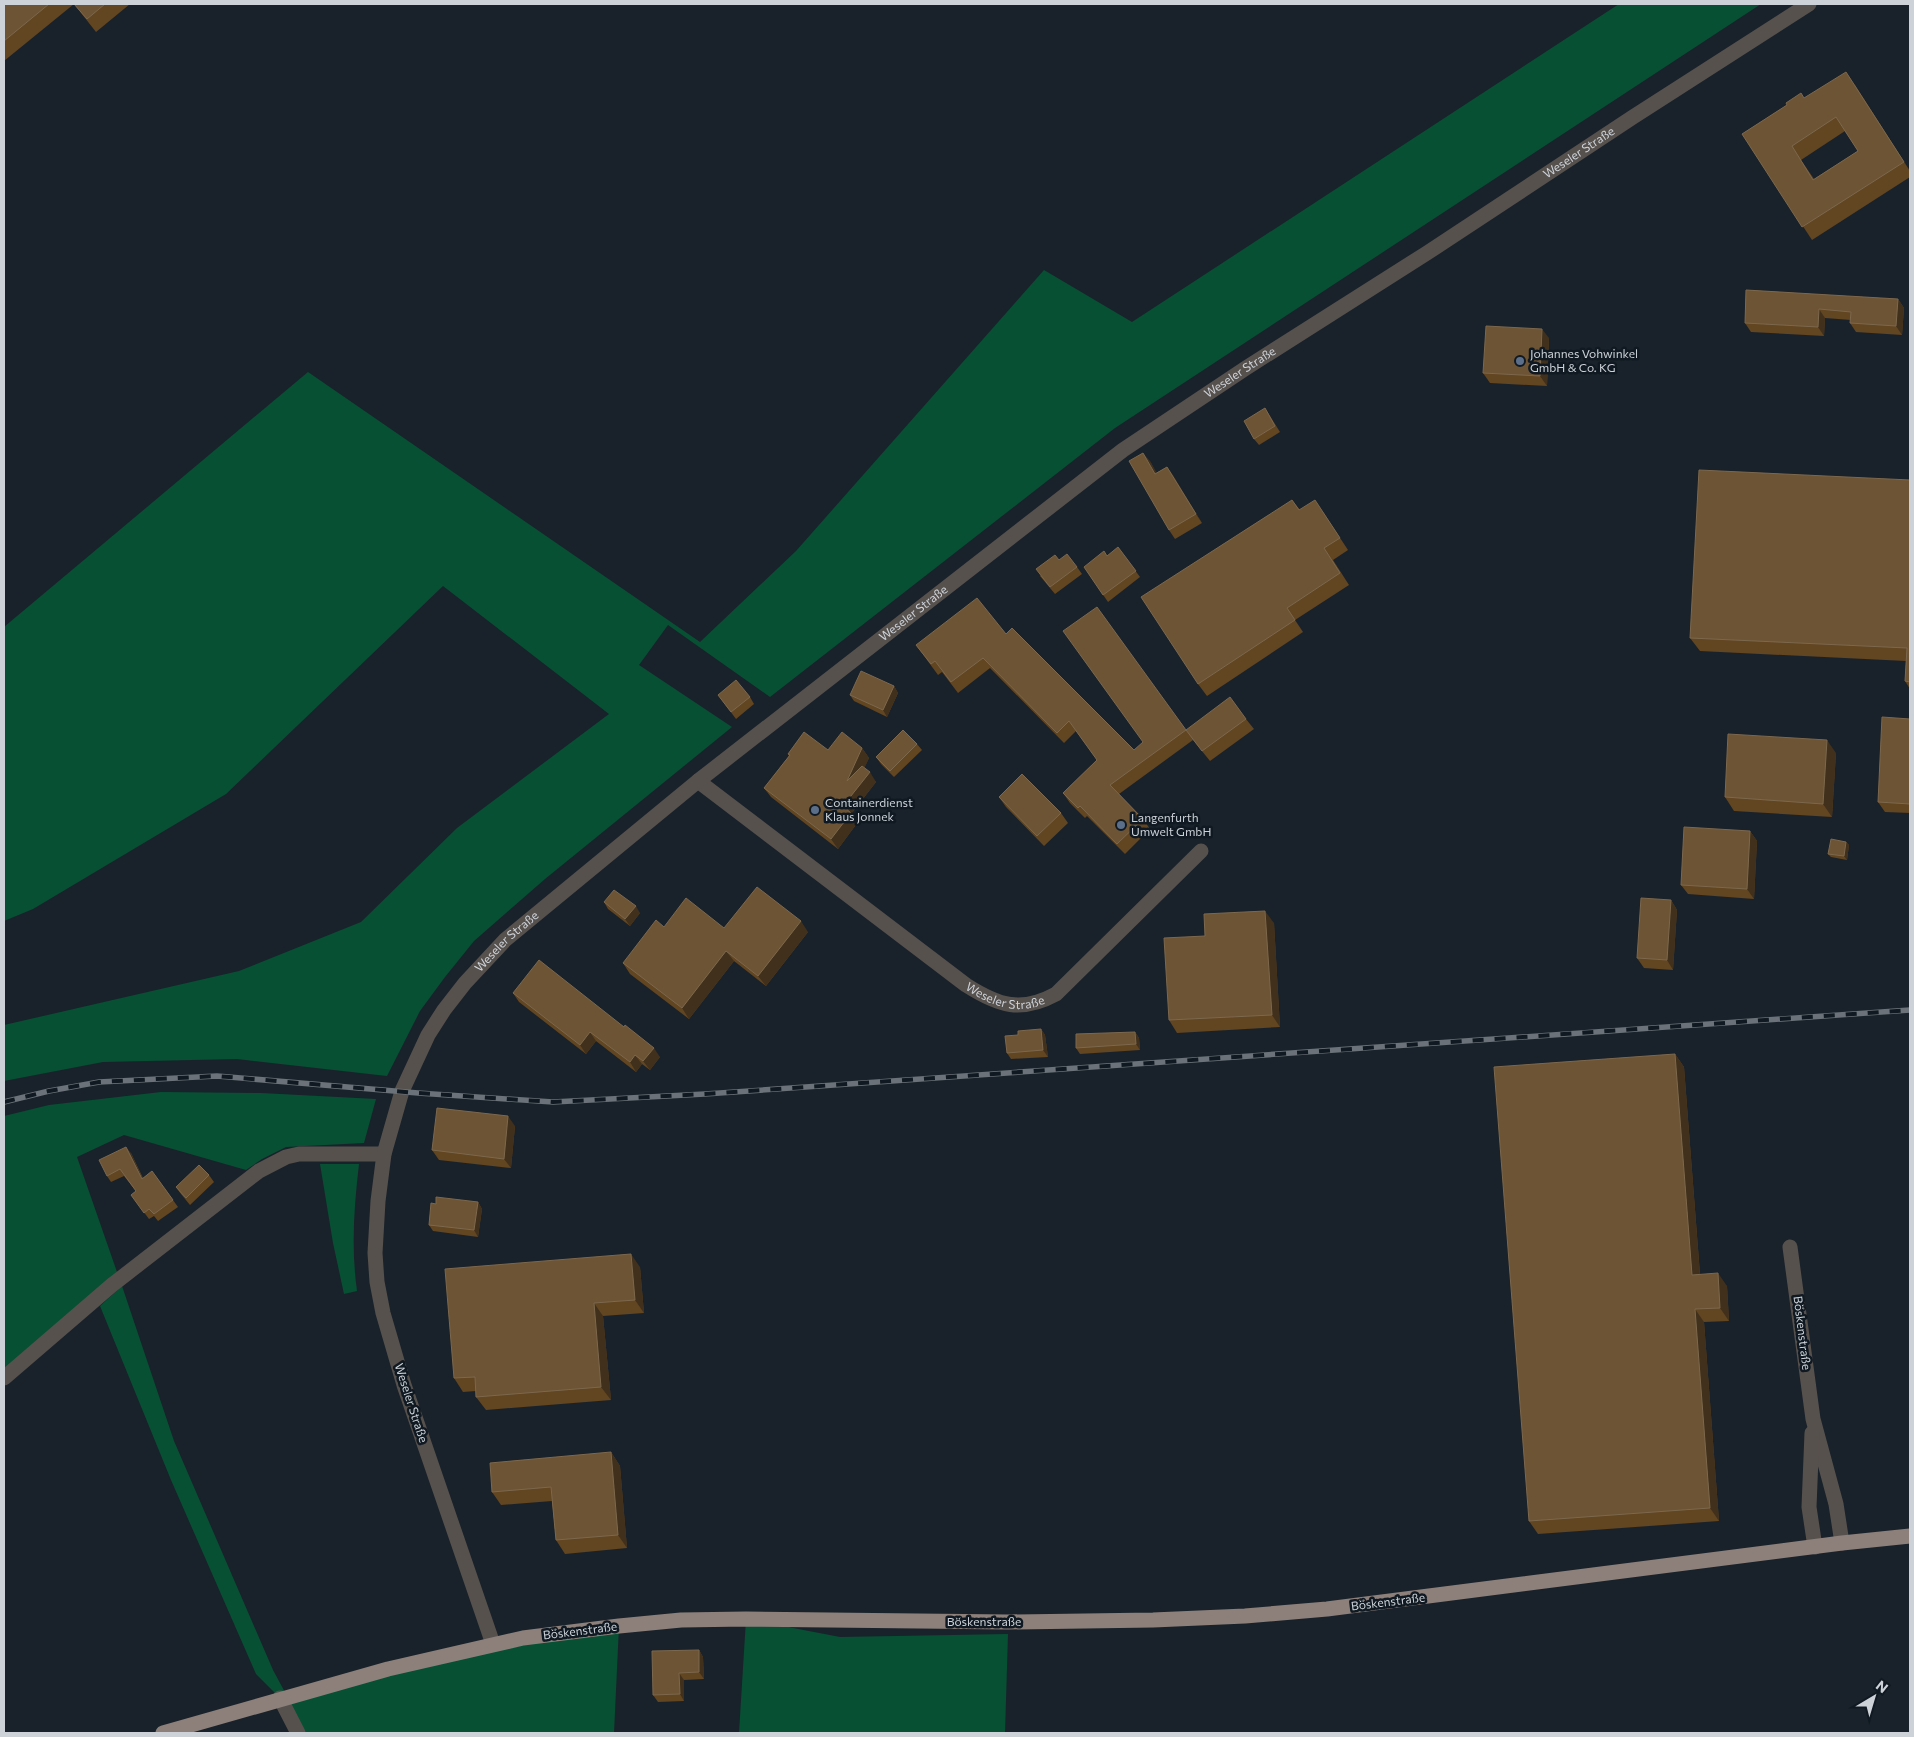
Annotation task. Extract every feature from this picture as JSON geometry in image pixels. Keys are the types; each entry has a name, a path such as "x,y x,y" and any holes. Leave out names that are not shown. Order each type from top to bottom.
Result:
{"main road":[{"name":"Böskenstraße","path":"162,1733 280,1698 388,1669 493,1644 533,1637 681,1620 1008,1622 1153,1620 1245,1616 1327,1609 1478,1591 1842,1543 1910,1536"}],"street":[{"name":"Weseler Straße","path":"493,1644 404,1385 383,1313 377,1282 378,1201 384,1154 402,1091 428,1035 464,982 512,934 698,781 1123,450 1246,368 1427,253 1633,117 1810,4"},
{"name":"Weseler Straße","path":"698,781 966,985 996,1002 1012,1006 1027,1006 1042,1002 1056,994 1201,850"},
{"path":"4,1378 112,1285 259,1171 286,1157 299,1154 384,1154"},
{"name":"Böskenstraße","path":"1790,1248 1813,1419 1836,1504 1842,1543"},
{"name":"Böskenstraße","path":"1813,1419 1809,1507 1815,1547"},
{"path":"280,1698 298,1733"}],"green space":[{"path":"1619,4 1761,4 1115,428 770,697 668,625 639,665 732,727 545,879 474,941 420,1011 387,1076 237,1059 103,1062 4,1081 4,1025 239,971 361,922 457,828 609,714 443,586 226,794 33,909 4,921 4,627 308,372 700,642 796,551 1044,270 1132,322"},
{"path":"161,1092 261,1093 376,1099 364,1143 286,1147 262,1159 246,1170 124,1135 77,1157 117,1272 4,1369 4,1116 49,1105"},
{"path":"320,1164 359,1164 354,1228 357,1291 344,1294 333,1243"},
{"path":"122,1286 174,1441 273,1670 287,1696 493,1644 619,1626 614,1733 298,1733 280,1698 256,1674 171,1480 100,1306"},
{"path":"746,1619 840,1637 1008,1634 1005,1733 739,1733"}],"building":[{"path":"4,4 49,4 4,41"},
{"path":"74,4 105,4 87,19"},
{"path":"1846,72 1904,162 1802,227 1742,134 1787,105 1786,103 1801,93 1804,98","holes":["1836,117 1858,151 1813,180 1792,146"]},
{"path":"1746,290 1898,299 1896,326 1850,323 1851,312 1819,309 1818,327 1745,323"},
{"name":"Johannes Vohwinkel GmbH & Co. KG","path":"1486,326 1542,329 1540,376 1483,373"},
{"path":"1265,408 1275,426 1254,439 1244,421"},
{"path":"1143,453 1155,474 1167,467 1196,514 1169,530 1129,461"},
{"path":"1699,470 1910,480 1910,682 1905,681 1907,648 1690,638"},
{"path":"1292,500 1299,510 1315,500 1340,538 1324,548 1340,573 1287,608 1295,620 1198,684 1141,597"},
{"path":"1118,547 1136,571 1103,595 1084,567 1104,551 1107,556"},
{"path":"1067,554 1077,567 1050,587 1036,569 1055,555 1059,560"},
{"path":"977,598 1006,634 1012,628 1134,750 1143,742 1063,631 1097,607 1186,730 1110,785 1143,819 1117,844 1080,806 1078,808 1063,793 1097,760 1069,721 1057,733 983,658 951,682 935,661 931,664 916,645"},
{"path":"861,671 894,686 883,710 850,695"},
{"path":"736,680 750,697 731,712 718,695"},
{"path":"1230,697 1246,719 1202,751 1186,730"},
{"path":"1882,717 1910,719 1910,804 1878,802"},
{"path":"903,730 917,744 890,771 876,757"},
{"path":"804,732 828,750 842,732 862,748 847,781 862,766 870,772 843,806 851,813 831,839 764,788 790,755 788,754"},
{"path":"1728,734 1827,740 1823,804 1725,797"},
{"path":"1022,774 1061,813 1037,836 999,797"},
{"path":"1684,827 1750,831 1747,889 1681,885"},
{"path":"1831,839 1846,842 1844,856 1828,854"},
{"path":"757,887 801,921 758,976 726,951 682,1008 623,963 656,920 664,927 686,898 724,928"},
{"path":"614,890 636,906 625,919 604,902"},
{"path":"1641,898 1671,900 1667,960 1637,958"},
{"path":"1265,911 1272,1015 1169,1020 1164,938 1205,936 1204,914"},
{"path":"539,960 624,1027 625,1025 654,1048 643,1061 635,1055 630,1062 590,1032 580,1045 513,993"},
{"path":"1041,1029 1043,1050 1007,1053 1005,1036 1018,1035 1018,1031"},
{"path":"1135,1032 1136,1044 1076,1048 1076,1034"},
{"path":"1675,1054 1692,1275 1718,1273 1720,1308 1695,1309 1710,1508 1529,1521 1494,1067"},
{"path":"437,1108 508,1116 504,1159 432,1150"},
{"path":"126,1147 142,1179 152,1171 173,1200 154,1214 149,1209 144,1213 131,1195 136,1191 120,1169 107,1176 99,1160"},
{"path":"199,1165 209,1175 186,1198 176,1187"},
{"path":"436,1197 478,1202 474,1230 429,1225 431,1203 436,1204"},
{"path":"631,1254 635,1300 594,1303 601,1387 476,1397 475,1377 454,1378 445,1269"},
{"path":"611,1452 618,1535 556,1540 551,1487 492,1492 490,1463"},
{"path":"699,1650 699,1672 679,1673 680,1694 653,1695 652,1651"}],"railway":[{"path":"4,1102 99,1082 217,1076 553,1102 705,1094 1910,1010"}],"place":[{"name":"Johannes Vohwinkel GmbH & Co. KG","path":"1520,361"},
{"name":"Containerdienst Klaus Jonnek","path":"815,810"},
{"name":"Langenfurth Umwelt GmbH","path":"1121,825"}]}
